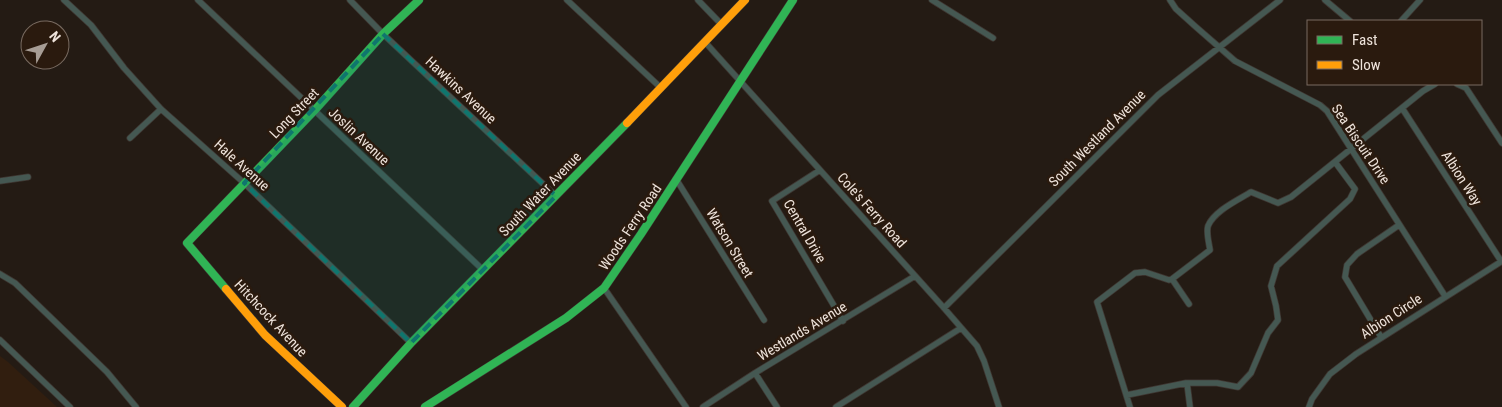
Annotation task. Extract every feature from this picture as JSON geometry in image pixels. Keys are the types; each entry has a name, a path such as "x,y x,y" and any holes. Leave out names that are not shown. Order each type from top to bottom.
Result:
{"street":[{"name":"Hale Avenue","path":"64,0 91,26 161,109 244,183 411,343"},
{"name":"Joslin Avenue","path":"198,0 482,269"},
{"name":"Hawkins Avenue","path":"350,0 383,34 556,196"},
{"name":"Long Street","path":"187,243 314,111 383,34 419,0"},
{"path":"567,0 660,87"},
{"path":"698,0 722,24"},
{"name":"South Water Avenue","path":"353,407 482,269 556,196 745,0"},
{"name":"Woods Ferry Road","path":"425,407 562,321 604,288 793,0"},
{"path":"932,0 993,38"},
{"name":"Sea Biscuit Drive","path":"1170,0 1176,9 1235,61 1320,105 1327,111 1445,296"},
{"name":"South Westland Avenue","path":"944,308 1152,100 1280,0"},
{"path":"1325,0 1349,20"},
{"path":"1402,20 1420,0"},
{"name":"Cole's Ferry Road","path":"705,42 977,346 999,407"},
{"path":"1130,407 1097,302 1134,273 1145,272 1169,280 1172,279 1210,250 1208,226 1223,208 1251,192 1278,203 1291,197 1423,91 1434,85"},
{"path":"1460,85 1466,88 1502,143"},
{"name":"Albion Way","path":"1402,108 1501,261"},
{"path":"130,138 161,109"},
{"path":"1127,395 1187,383 1217,383 1238,387 1251,373 1264,340 1278,320 1271,286 1277,266 1350,199 1355,189 1335,162"},
{"name":"Central Drive","path":"820,170 772,201 843,321"},
{"path":"0,182 28,177"},
{"name":"Watson Street","path":"676,179 764,320"},
{"path":"1381,337 1345,277 1347,264 1357,254 1400,225"},
{"name":"Hitchcock Avenue","path":"187,243 265,335 342,407"},
{"name":"Albion Circle","path":"1309,407 1312,399 1330,374 1356,354 1501,261"},
{"path":"0,274 15,283 100,365 136,407"},
{"name":"Westlands Avenue","path":"703,407 914,276"},
{"path":"1172,279 1188,304"},
{"path":"604,288 686,407"},
{"path":"836,407 961,328"},
{"path":"0,340 70,407"},
{"path":"755,373 777,407"},
{"path":"1187,383 1190,407"}],"highlighted area":[{"path":"383,34 556,196 411,343 244,183"}],"shaded area":[{"path":"0,356 8,362 57,407 0,407"}],"traffic: fast":[{"path":"226,289 187,243 314,111 383,34 419,0"},
{"path":"425,407 566,318 604,288 793,0"},
{"path":"353,407 411,343 627,123"}],"traffic: slow":[{"path":"627,123 745,0"},
{"path":"226,289 265,335 342,407"}]}
